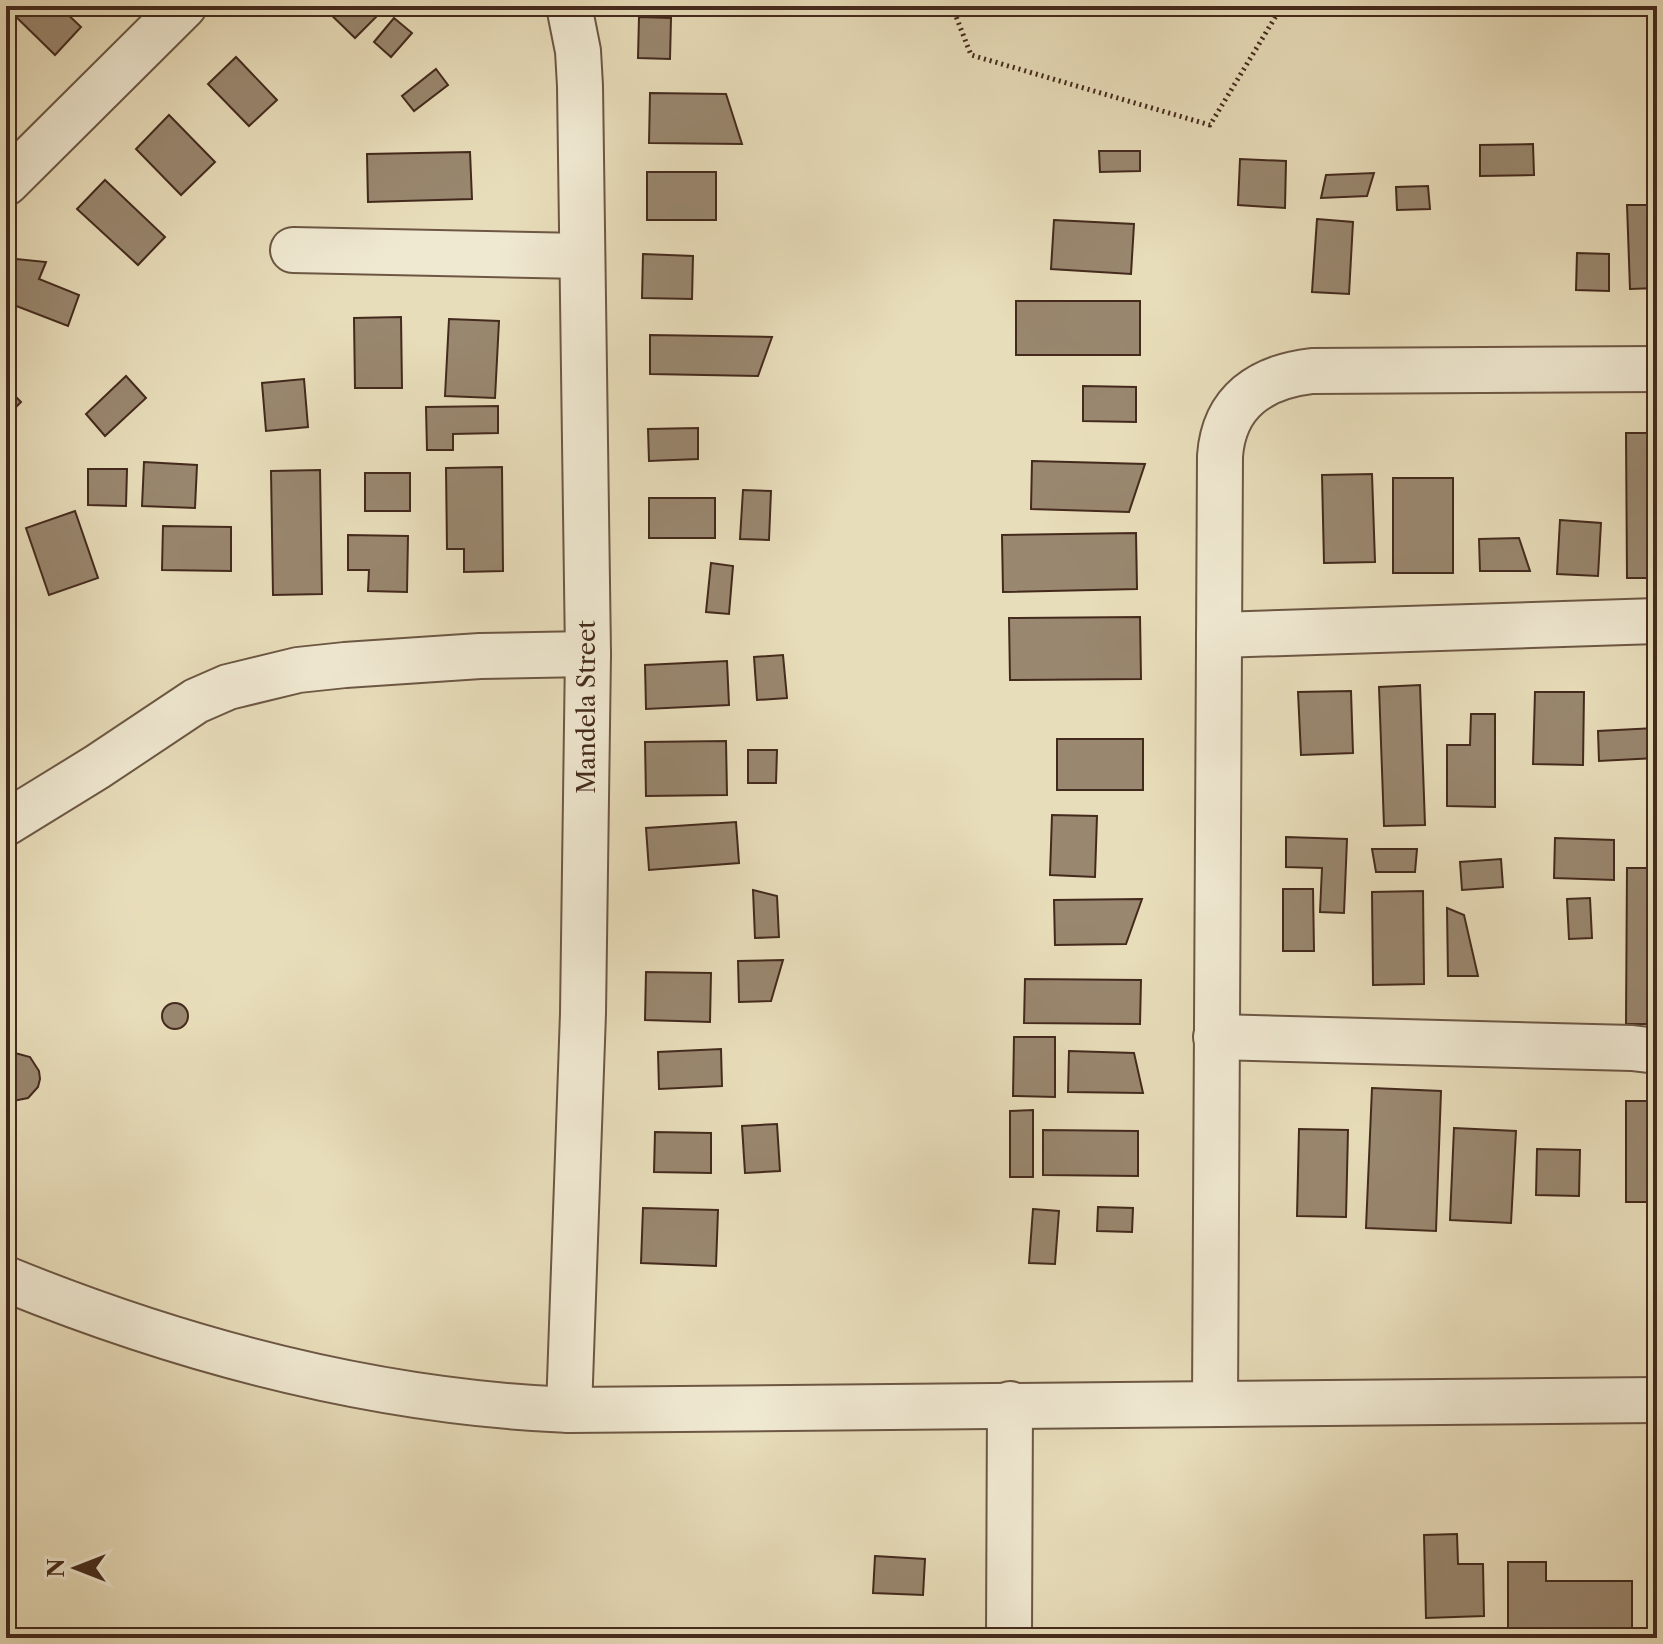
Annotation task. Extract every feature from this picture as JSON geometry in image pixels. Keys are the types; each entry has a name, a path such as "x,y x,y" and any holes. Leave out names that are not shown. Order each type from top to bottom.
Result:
{"street":[{"path":"6,183 184,6"},
{"name":"Mandela Street","path":"569,6 578,51 588,654 583,1013 569,1410"},
{"path":"293,250 582,256"},
{"path":"1215,1403 1221,439 1230,414 1270,380 1312,371 1657,369"},
{"path":"1219,635 1657,621"},
{"path":"6,823 196,701 228,687 298,670 345,665 480,656 588,654"},
{"path":"1216,1037 1657,1051"},
{"path":"6,1279 122,1323 273,1368 461,1403 569,1410 1657,1400"},
{"path":"1009,1638 1010,1404"}],"path":[{"path":"952,6 971,55 1210,125 1282,6"}],"building":[{"path":"8,6 59,6 81,27 55,55"},
{"path":"322,6 387,6 355,38"},
{"path":"639,17 671,18 670,59 638,58"},
{"path":"394,18 412,33 391,57 374,42"},
{"path":"236,57 277,100 249,126 208,84"},
{"path":"436,69 448,85 414,111 402,96"},
{"path":"650,93 726,94 742,144 649,143"},
{"path":"169,115 215,162 181,195 136,149"},
{"path":"1533,144 1534,175 1480,176 1480,145"},
{"path":"1099,151 1140,151 1140,171 1100,172"},
{"path":"470,152 472,199 368,202 367,154"},
{"path":"1240,159 1286,161 1285,208 1238,205"},
{"path":"647,172 716,172 716,220 647,220"},
{"path":"1374,173 1367,196 1321,198 1326,175"},
{"path":"105,180 165,237 138,265 77,209"},
{"path":"1428,186 1430,209 1397,210 1396,187"},
{"path":"1627,205 1657,205 1657,288 1630,289"},
{"path":"1317,219 1353,222 1349,294 1312,292"},
{"path":"1054,220 1134,224 1131,274 1051,269"},
{"path":"1577,253 1609,254 1609,291 1576,290"},
{"path":"643,254 693,256 692,299 642,298"},
{"path":"16,259 46,262 39,279 79,295 68,326 6,302 6,284"},
{"path":"1016,301 1140,301 1140,355 1016,355"},
{"path":"401,317 402,388 355,388 354,318"},
{"path":"449,319 499,321 495,398 445,396"},
{"path":"650,335 772,337 758,376 650,374"},
{"path":"126,376 146,398 105,436 86,414"},
{"path":"304,379 308,427 266,431 262,383"},
{"path":"1083,386 1136,387 1136,422 1083,421"},
{"path":"6,387 21,402 6,417"},
{"path":"498,406 498,433 453,434 453,450 427,450 426,407"},
{"path":"698,428 698,459 649,461 648,429"},
{"path":"1626,433 1657,433 1657,578 1627,578"},
{"path":"1032,461 1145,464 1129,512 1031,509"},
{"path":"144,462 197,465 195,508 142,506"},
{"path":"502,467 503,571 464,572 464,549 447,549 446,468"},
{"path":"88,469 127,469 126,506 88,505"},
{"path":"320,470 322,594 273,595 271,471"},
{"path":"365,473 410,473 410,511 365,511"},
{"path":"1372,474 1375,562 1324,563 1322,475"},
{"path":"1393,478 1453,478 1453,573 1393,573"},
{"path":"743,490 771,491 769,540 740,539"},
{"path":"649,498 715,498 715,538 649,538"},
{"path":"75,511 98,578 49,595 26,528"},
{"path":"1560,520 1601,523 1598,576 1557,574"},
{"path":"163,526 231,527 231,571 162,570"},
{"path":"1136,533 1137,589 1003,592 1002,535"},
{"path":"348,535 408,536 407,592 368,591 369,570 348,570"},
{"path":"1519,538 1530,571 1480,571 1479,539"},
{"path":"711,563 733,566 729,614 706,612"},
{"path":"1140,617 1141,679 1010,680 1009,618"},
{"path":"783,655 787,698 757,700 754,657"},
{"path":"727,661 729,705 646,709 645,665"},
{"path":"1420,685 1425,825 1384,826 1379,687"},
{"path":"1351,691 1353,753 1301,755 1298,692"},
{"path":"1535,692 1584,692 1583,765 1533,764"},
{"path":"1471,714 1495,714 1495,807 1447,806 1447,745 1470,745"},
{"path":"1655,728 1656,758 1599,761 1598,731"},
{"path":"1057,739 1143,739 1143,790 1057,790"},
{"path":"726,741 727,795 646,796 645,742"},
{"path":"748,750 777,750 776,783 748,783"},
{"path":"1052,815 1097,816 1095,877 1050,875"},
{"path":"736,822 739,863 649,870 646,828"},
{"path":"1286,837 1347,839 1344,913 1320,912 1322,868 1286,867"},
{"path":"1555,838 1614,840 1614,880 1554,878"},
{"path":"1372,849 1417,849 1415,872 1376,872"},
{"path":"1501,859 1503,887 1462,890 1460,862"},
{"path":"1627,868 1657,868 1657,1024 1626,1024"},
{"path":"1283,889 1313,889 1314,951 1283,951"},
{"path":"753,890 777,896 779,937 755,938"},
{"path":"1423,891 1424,984 1373,985 1372,892"},
{"path":"1590,898 1592,938 1569,939 1567,899"},
{"path":"1142,899 1126,944 1055,945 1054,900"},
{"path":"1447,908 1464,915 1478,976 1448,976"},
{"path":"783,960 771,1001 739,1002 738,961"},
{"path":"646,972 711,973 710,1022 645,1020"},
{"path":"1025,979 1141,980 1140,1024 1024,1023"},
{"path":"175,1003 184,1007 188,1016 184,1025 175,1029 166,1025 162,1016 166,1007"},
{"path":"1014,1037 1055,1037 1055,1097 1013,1096"},
{"path":"721,1049 722,1086 659,1089 658,1052"},
{"path":"1069,1051 1134,1053 1143,1093 1068,1092"},
{"path":"15,1053 30,1057 39,1071 40,1079 38,1087 28,1098 13,1101 6,1098 6,1056"},
{"path":"1372,1088 1441,1091 1436,1231 1366,1228"},
{"path":"1626,1101 1657,1101 1657,1202 1626,1202"},
{"path":"1033,1110 1033,1177 1010,1177 1010,1111"},
{"path":"777,1124 780,1171 745,1173 742,1126"},
{"path":"1454,1128 1516,1131 1511,1223 1450,1220"},
{"path":"1299,1129 1348,1130 1346,1217 1297,1216"},
{"path":"1043,1130 1138,1131 1138,1176 1043,1175"},
{"path":"655,1132 711,1133 711,1173 654,1172"},
{"path":"1537,1149 1580,1150 1579,1196 1536,1195"},
{"path":"1098,1207 1133,1208 1132,1232 1097,1231"},
{"path":"643,1208 718,1210 716,1266 641,1263"},
{"path":"1033,1209 1059,1211 1055,1264 1029,1263"},
{"path":"1457,1534 1458,1564 1483,1564 1484,1616 1426,1618 1424,1535"},
{"path":"875,1556 925,1559 923,1595 873,1593"},
{"path":"1508,1562 1546,1562 1546,1581 1632,1581 1632,1638 1508,1638"},
{"path":"879,1632 880,1638 839,1638 839,1633"},
{"path":"1423,1633 1423,1638 1349,1638 1349,1636"}]}
